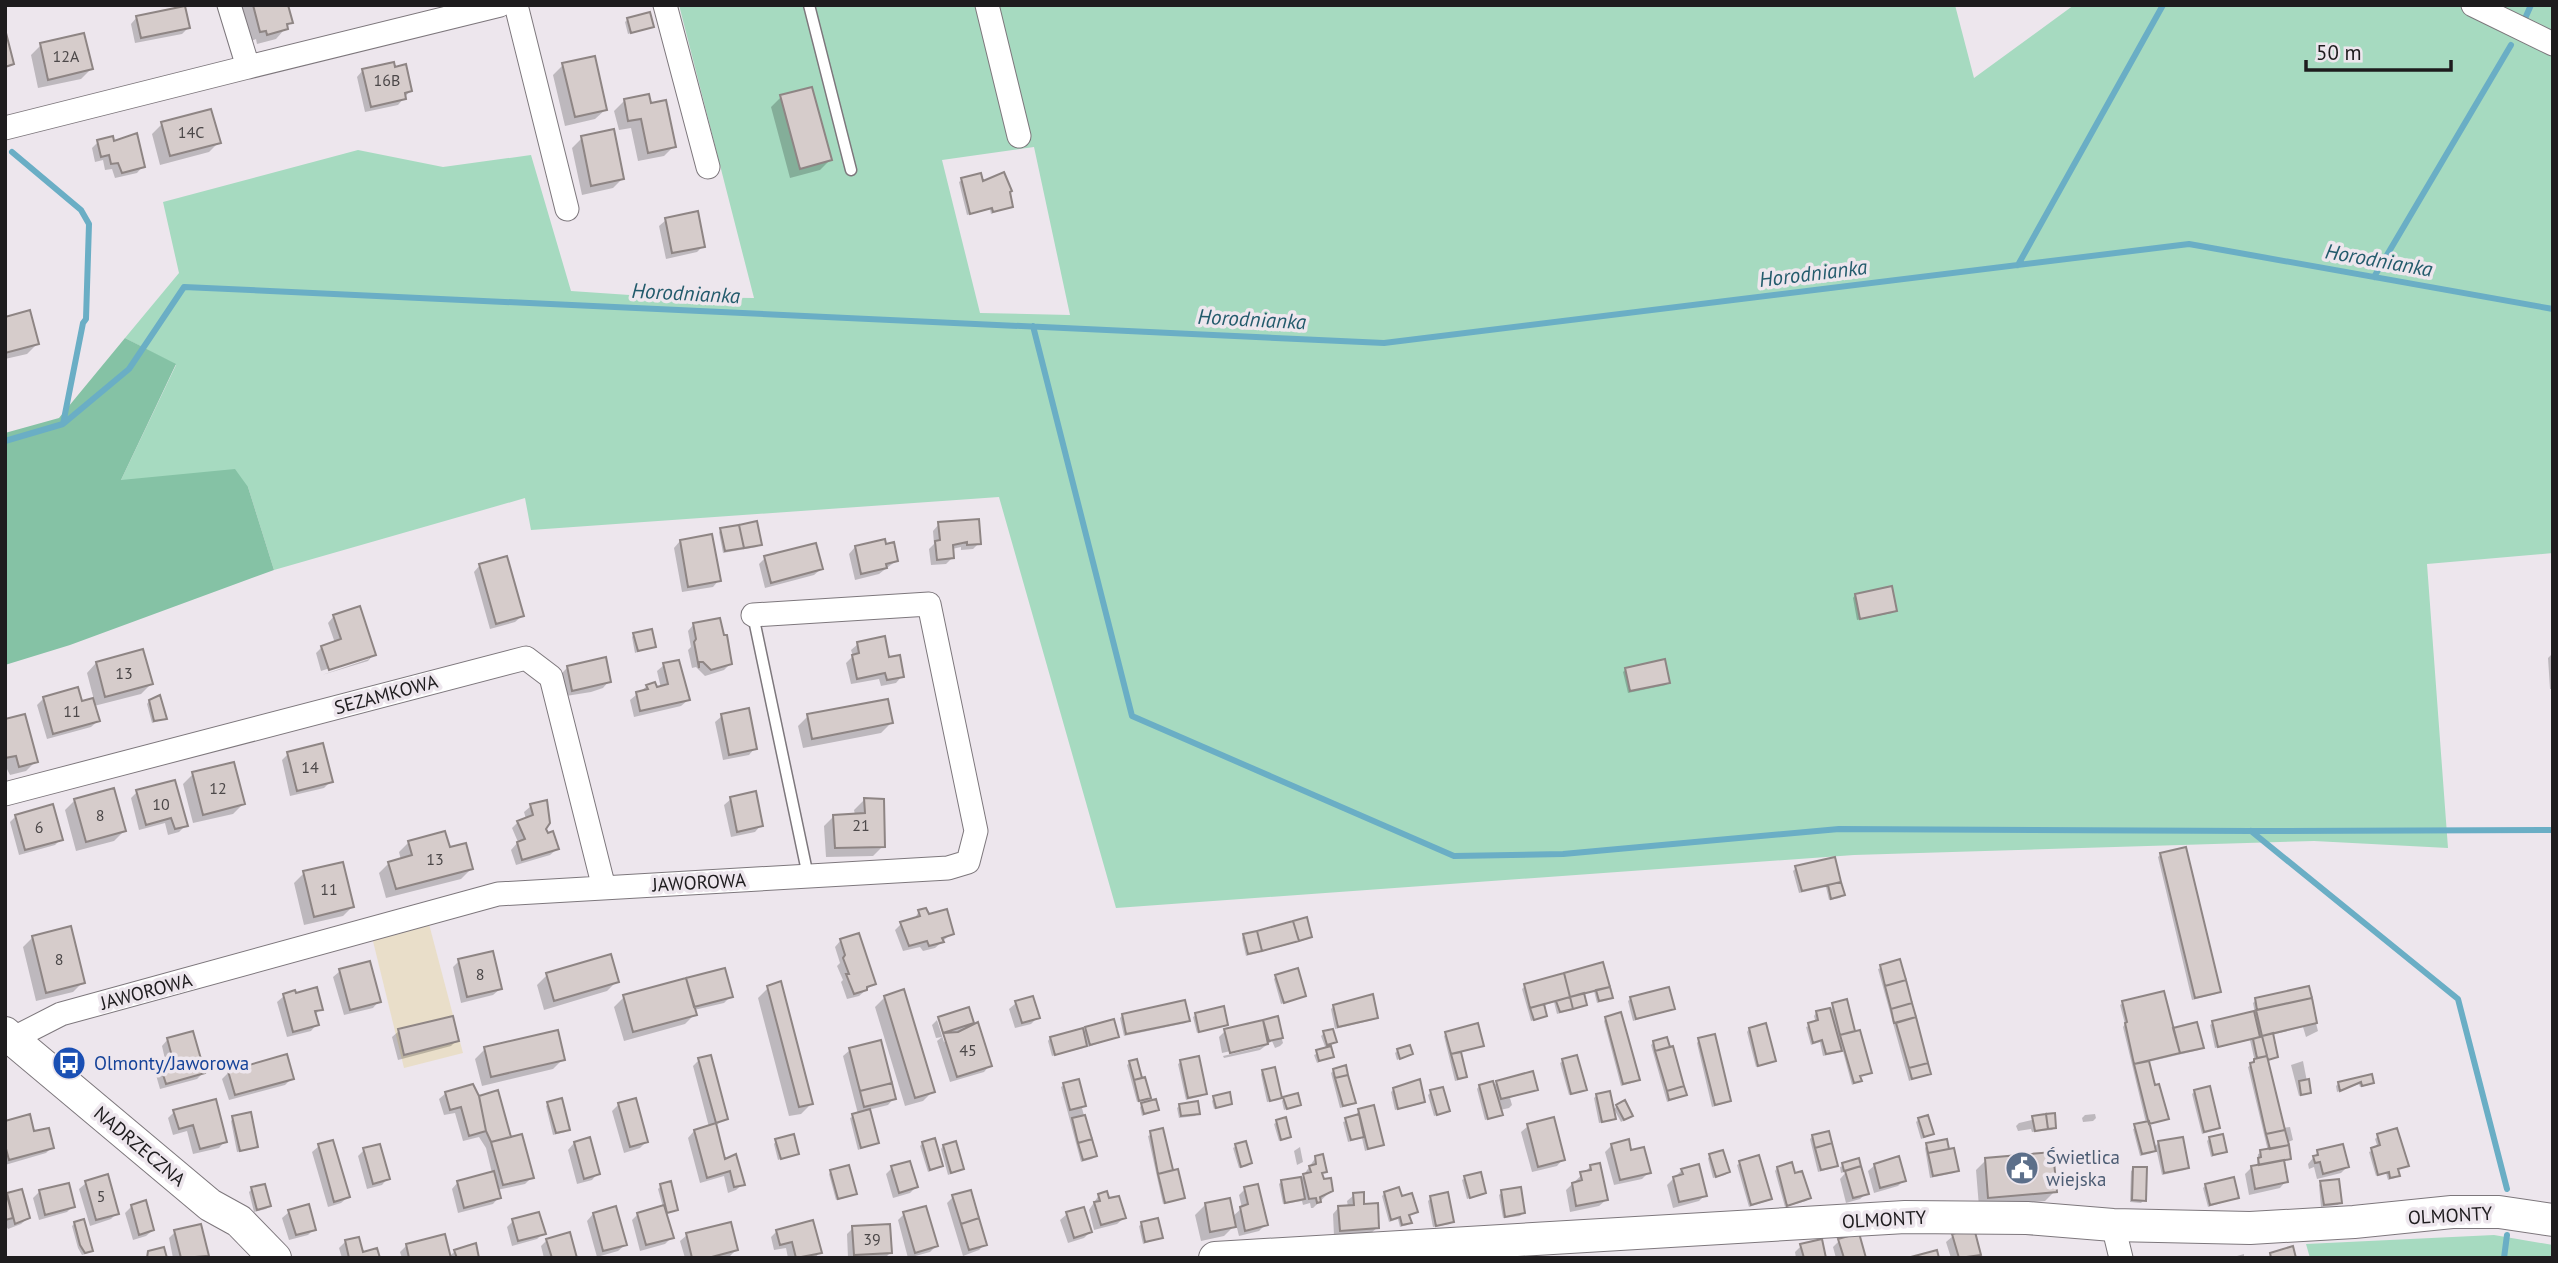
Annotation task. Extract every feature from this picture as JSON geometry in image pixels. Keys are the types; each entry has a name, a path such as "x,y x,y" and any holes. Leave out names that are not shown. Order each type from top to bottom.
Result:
{"street":[{"path":"229,5 248,68"},
{"path":"5,128 500,5"},
{"path":"516,5 567,208"},
{"path":"665,5 708,167"},
{"path":"987,5 1019,136"},
{"path":"2473,5 2553,44"},
{"name":"JAWOROWA","path":"8,1036 61,1014 498,894 948,868 968,862 976,831 929,604 753,615"},
{"name":"SEZAMKOWA","path":"5,794 526,658 551,677 604,888"},
{"name":"NADRZECZNA","path":"8,1036 210,1205 239,1220 275,1258"},
{"path":"210,1205 247,1258"},
{"name":"OLMONTY","path":"1216,1258 1905,1217 2027,1218 2113,1225 2249,1228 2354,1222 2452,1212 2499,1212 2553,1220"},
{"path":"2113,1225 2121,1258"}],"lane":[{"path":"809,5 851,170"},
{"path":"753,615 808,876"}],"shaded area":[{"path":"429,924 463,1053 404,1068 372,937"}],"green space":[{"path":"679,5 1955,5 1974,78 2074,5 2553,5 2553,553 2427,564 2448,848 2314,841 1854,855 1116,908 999,497 531,530 525,498 274,570 248,487 121,480 176,365 125,338 179,273 163,202 358,150 443,167 531,155 571,291 659,297 754,298","holes":["1034,147 1070,315 980,313 942,160"]},
{"path":"125,338 176,364 121,480 235,469 248,487 274,570 70,645 5,665 5,433 59,418"},
{"path":"2494,1235 2553,1245 2553,1258 2310,1258 2306,1244"}],"building":[{"path":"253,5 288,5 293,23 287,24 288,29 267,35 266,31 260,32"},
{"path":"185,6 190,28 141,38 136,16"},
{"path":"650,12 654,27 631,33 627,18"},
{"path":"5,29 14,64 5,67"},
{"path":"84,33 93,69 48,80 40,43"},
{"path":"595,56 607,110 575,117 562,63"},
{"path":"394,62 395,67 406,64 412,91 405,93 406,99 371,107 362,69"},
{"path":"812,87 832,160 800,169 780,95"},
{"path":"649,94 651,103 666,100 676,147 648,153 641,119 628,121 624,99"},
{"path":"211,109 221,143 170,156 161,122"},
{"path":"614,129 624,179 591,186 581,136"},
{"path":"137,133 145,167 122,173 118,163 111,164 109,155 101,157 97,140 113,136 114,141"},
{"path":"1004,172 1012,191 1013,207 993,212 992,208 970,214 961,178 981,173 983,181"},
{"path":"698,211 705,247 672,253 665,218"},
{"path":"30,310 39,344 5,353 5,317"},
{"path":"979,519 981,544 967,545 967,542 953,545 954,558 937,560 935,541 940,540 938,522"},
{"path":"757,521 762,545 744,548 739,525"},
{"path":"739,525 744,548 725,551 720,528"},
{"path":"712,534 721,581 688,587 680,540"},
{"path":"885,539 886,544 894,542 898,561 886,564 887,568 861,574 855,546"},
{"path":"816,543 823,569 771,583 764,556"},
{"path":"507,556 524,616 496,624 479,564"},
{"path":"1892,586 1897,611 1860,619 1855,594"},
{"path":"360,606 376,655 329,670 321,646 341,639 333,615"},
{"path":"720,618 724,635 727,635 732,664 711,670 703,662 699,662 699,668 693,623"},
{"path":"652,629 656,647 638,651 633,633"},
{"path":"885,636 889,657 900,655 904,677 887,680 885,673 857,679 852,655 859,653 857,642"},
{"path":"143,649 153,684 105,697 96,662"},
{"path":"606,657 611,682 572,691 567,666"},
{"path":"1665,659 1670,683 1630,691 1625,668"},
{"path":"679,660 690,700 640,711 636,692 648,689 646,685 655,682 657,687 668,684 663,663"},
{"path":"78,687 82,701 93,698 100,721 53,734 43,697"},
{"path":"160,695 167,719 154,721 149,700"},
{"path":"888,699 893,723 812,739 807,714"},
{"path":"749,708 757,749 729,755 721,714"},
{"path":"25,714 38,762 19,767 16,756 5,758 5,719"},
{"path":"323,743 333,782 297,791 287,752"},
{"path":"234,762 245,804 203,815 192,772"},
{"path":"175,780 188,826 175,829 171,818 146,825 136,790"},
{"path":"114,788 126,831 86,842 74,799"},
{"path":"756,791 763,826 737,832 730,797"},
{"path":"864,798 884,799 885,847 835,848 833,815 865,813"},
{"path":"547,800 550,823 546,829 548,833 553,831 559,849 522,860 517,842 525,839 517,821 533,815 530,804"},
{"path":"53,804 63,840 25,850 15,815"},
{"path":"445,831 450,847 466,843 473,869 396,889 388,862 412,855 408,841"},
{"path":"2186,847 2221,992 2195,998 2160,853"},
{"path":"1835,857 1841,882 1802,891 1795,866"},
{"path":"343,862 354,907 314,917 303,871"},
{"path":"1841,882 1845,895 1831,899 1828,885"},
{"path":"926,908 929,914 947,909 954,934 942,938 944,942 929,946 927,941 909,946 900,922 920,916 918,910"},
{"path":"1307,917 1312,937 1299,941 1293,921"},
{"path":"1293,921 1299,941 1262,951 1257,931"},
{"path":"71,926 85,983 46,993 32,936"},
{"path":"1257,931 1262,951 1248,954 1243,934"},
{"path":"859,933 876,984 854,994 846,974 849,974 840,939"},
{"path":"493,951 502,989 467,997 458,959"},
{"path":"611,954 619,982 554,1001 546,973"},
{"path":"1900,959 1906,980 1885,986 1880,965"},
{"path":"370,961 381,1002 350,1010 339,969"},
{"path":"1603,962 1610,987 1570,997 1564,973"},
{"path":"725,968 733,997 694,1007 686,978"},
{"path":"1298,968 1306,996 1284,1003 1275,975"},
{"path":"1564,973 1570,997 1530,1008 1524,984"},
{"path":"686,978 697,1015 633,1032 623,995"},
{"path":"1906,980 1912,1003 1891,1009 1885,986"},
{"path":"781,981 813,1104 799,1107 767,986"},
{"path":"2309,986 2312,998 2257,1010 2255,998"},
{"path":"317,987 323,1010 315,1011 319,1025 293,1032 283,994"},
{"path":"1610,987 1613,998 1599,1001 1596,990"},
{"path":"1669,987 1675,1009 1636,1019 1630,997"},
{"path":"904,989 935,1092 915,1098 884,996"},
{"path":"2164,991 2180,1053 2134,1064 2122,1001"},
{"path":"1584,993 1587,1005 1573,1009 1570,997"},
{"path":"1373,994 1378,1018 1338,1027 1333,1005"},
{"path":"1033,996 1040,1018 1022,1023 1015,1001"},
{"path":"1570,997 1573,1009 1560,1012 1556,1001"},
{"path":"2312,998 2317,1023 2262,1036 2256,1010"},
{"path":"1847,999 1855,1031 1840,1035 1832,1003"},
{"path":"1185,1000 1190,1021 1126,1034 1122,1014"},
{"path":"1912,1003 1916,1017 1894,1023 1891,1009"},
{"path":"1544,1004 1547,1016 1534,1020 1530,1008"},
{"path":"1224,1006 1228,1025 1199,1032 1195,1013"},
{"path":"969,1007 974,1023 943,1033 938,1017"},
{"path":"1830,1008 1842,1051 1826,1054 1822,1040 1813,1043 1808,1023 1818,1020 1816,1011"},
{"path":"2254,1011 2260,1037 2218,1047 2212,1021"},
{"path":"1621,1012 1640,1080 1623,1084 1605,1017"},
{"path":"453,1016 459,1041 404,1055 398,1029"},
{"path":"1278,1016 1283,1038 1269,1041 1263,1020"},
{"path":"1916,1017 1928,1063 1909,1068 1896,1023"},
{"path":"1114,1019 1119,1037 1090,1045 1085,1027"},
{"path":"1263,1020 1268,1044 1230,1053 1224,1029"},
{"path":"978,1022 992,1066 957,1077 943,1033 958,1032"},
{"path":"2197,1022 2204,1048 2180,1053 2173,1028"},
{"path":"1478,1023 1484,1046 1451,1054 1445,1032"},
{"path":"1766,1023 1776,1061 1758,1066 1749,1028"},
{"path":"1083,1028 1087,1046 1055,1055 1050,1037"},
{"path":"1333,1029 1337,1042 1327,1045 1323,1031"},
{"path":"558,1030 565,1060 491,1077 484,1047"},
{"path":"1860,1030 1872,1073 1860,1076 1862,1081 1854,1083 1840,1035"},
{"path":"193,1031 205,1073 166,1084 161,1068 174,1064 167,1038"},
{"path":"2273,1033 2278,1057 2268,1060 2262,1036"},
{"path":"1715,1034 1731,1101 1715,1105 1698,1038"},
{"path":"2262,1036 2267,1056 2257,1058 2253,1039"},
{"path":"1667,1037 1670,1047 1655,1051 1653,1041"},
{"path":"881,1040 892,1083 860,1091 849,1048"},
{"path":"1410,1045 1413,1054 1400,1059 1397,1049"},
{"path":"1331,1046 1334,1057 1319,1061 1316,1050"},
{"path":"1673,1046 1684,1086 1667,1091 1655,1051"},
{"path":"1461,1052 1467,1077 1458,1079 1451,1054"},
{"path":"287,1054 294,1079 235,1095 228,1071"},
{"path":"711,1055 728,1119 716,1123 698,1058"},
{"path":"1577,1055 1587,1090 1571,1094 1562,1059"},
{"path":"1199,1056 1207,1094 1188,1098 1180,1060"},
{"path":"2267,1056 2285,1130 2266,1134 2250,1063 2254,1062 2254,1059"},
{"path":"1137,1059 1142,1078 1134,1080 1129,1061"},
{"path":"2149,1061 2155,1085 2159,1084 2169,1119 2149,1124 2134,1064"},
{"path":"1928,1063 1931,1074 1912,1079 1909,1068"},
{"path":"1346,1065 1348,1075 1335,1078 1333,1069"},
{"path":"1275,1067 1282,1098 1270,1101 1262,1070"},
{"path":"1533,1071 1538,1090 1501,1099 1496,1081"},
{"path":"2372,1074 2374,1083 2362,1086 2361,1082 2340,1091 2338,1082"},
{"path":"1348,1075 1356,1103 1343,1106 1335,1078"},
{"path":"1145,1077 1151,1098 1139,1101 1134,1080"},
{"path":"1079,1079 1086,1106 1070,1110 1063,1083"},
{"path":"1420,1079 1425,1102 1398,1109 1393,1088"},
{"path":"2309,1079 2311,1093 2301,1095 2299,1081"},
{"path":"1493,1081 1503,1115 1488,1119 1479,1085"},
{"path":"892,1083 896,1099 864,1107 860,1091"},
{"path":"473,1084 479,1096 486,1131 469,1136 461,1107 450,1110 445,1092"},
{"path":"1684,1086 1687,1095 1669,1100 1667,1091"},
{"path":"2210,1086 2220,1128 2204,1132 2194,1090"},
{"path":"1443,1087 1450,1111 1437,1115 1430,1090"},
{"path":"498,1090 511,1137 491,1142 479,1096"},
{"path":"1610,1091 1616,1119 1602,1122 1596,1094"},
{"path":"1230,1092 1232,1104 1216,1108 1213,1096"},
{"path":"1298,1093 1301,1105 1287,1109 1283,1097"},
{"path":"562,1098 570,1130 556,1133 547,1102"},
{"path":"636,1098 648,1142 630,1147 618,1103"},
{"path":"216,1099 227,1142 200,1149 193,1125 179,1129 173,1110"},
{"path":"1156,1099 1159,1110 1144,1114 1141,1103"},
{"path":"1625,1100 1633,1116 1624,1120 1616,1105"},
{"path":"1198,1101 1200,1114 1181,1116 1179,1104"},
{"path":"1374,1105 1384,1145 1368,1149 1358,1109"},
{"path":"870,1109 879,1143 861,1148 852,1114"},
{"path":"251,1112 258,1147 240,1151 232,1116"},
{"path":"2055,1113 2056,1128 2048,1129 2046,1114"},
{"path":"30,1114 34,1131 49,1128 54,1148 9,1160 5,1145 5,1121"},
{"path":"1359,1114 1364,1137 1351,1140 1345,1118"},
{"path":"2046,1114 2048,1129 2035,1131 2032,1116"},
{"path":"1085,1115 1092,1139 1078,1143 1072,1118"},
{"path":"1928,1115 1934,1134 1924,1137 1918,1118"},
{"path":"1286,1117 1291,1137 1281,1140 1276,1120"},
{"path":"1554,1117 1565,1160 1538,1167 1527,1124"},
{"path":"2149,1121 2156,1151 2142,1154 2134,1124"},
{"path":"716,1123 725,1159 736,1154 745,1185 734,1187 730,1171 707,1178 694,1130"},
{"path":"1163,1128 1173,1170 1158,1174 1150,1131"},
{"path":"2397,1128 2409,1166 2398,1169 2400,1176 2390,1178 2389,1172 2378,1175 2371,1148 2380,1145 2377,1134"},
{"path":"2285,1130 2289,1145 2270,1149 2266,1134"},
{"path":"1829,1131 1832,1143 1815,1148 1812,1135"},
{"path":"522,1134 534,1178 503,1185 491,1142"},
{"path":"794,1134 799,1154 781,1159 775,1139"},
{"path":"2223,1134 2227,1152 2213,1155 2209,1137"},
{"path":"590,1137 600,1174 584,1179 574,1142"},
{"path":"2183,1137 2189,1168 2164,1173 2158,1141"},
{"path":"935,1138 943,1166 930,1170 922,1142"},
{"path":"1092,1139 1097,1156 1083,1160 1078,1143"},
{"path":"1629,1139 1631,1150 1644,1147 1651,1173 1620,1180 1611,1144"},
{"path":"1947,1139 1949,1149 1928,1153 1926,1143"},
{"path":"333,1140 350,1197 334,1202 318,1144"},
{"path":"956,1141 964,1169 951,1173 943,1145"},
{"path":"1246,1141 1252,1163 1241,1167 1235,1144"},
{"path":"1832,1143 1838,1166 1821,1170 1815,1148"},
{"path":"380,1144 390,1179 373,1184 363,1148"},
{"path":"2343,1144 2349,1167 2323,1174 2320,1162 2315,1163 2313,1156 2318,1155 2317,1150"},
{"path":"2289,1145 2291,1159 2259,1165 2260,1150"},
{"path":"1954,1148 1959,1171 1933,1176 1928,1153"},
{"path":"1723,1150 1730,1172 1716,1177 1709,1154"},
{"path":"2053,1152 2057,1192 1988,1198 1985,1158"},
{"path":"1323,1154 1327,1172 1322,1173 1324,1179 1331,1178 1333,1191 1320,1197 1321,1202 1317,1203 1316,1198 1309,1199 1303,1174 1311,1172 1309,1166 1316,1164 1315,1156"},
{"path":"1759,1155 1772,1199 1751,1205 1739,1161"},
{"path":"1899,1156 1906,1181 1880,1188 1874,1164"},
{"path":"1859,1158 1861,1166 1844,1171 1842,1163"},
{"path":"2284,1160 2288,1182 2255,1189 2251,1166"},
{"path":"910,1161 918,1187 899,1193 891,1166"},
{"path":"1792,1162 1795,1173 1802,1171 1811,1198 1787,1206 1777,1167"},
{"path":"1600,1163 1608,1200 1576,1206 1572,1183 1582,1180 1580,1172 1591,1170 1590,1165"},
{"path":"1699,1164 1707,1196 1679,1202 1673,1177 1683,1174 1681,1169"},
{"path":"849,1165 857,1194 838,1199 830,1170"},
{"path":"1861,1166 1869,1194 1853,1198 1845,1171"},
{"path":"2133,1167 2147,1167 2146,1201 2132,1200"},
{"path":"1178,1169 1185,1198 1165,1203 1158,1174"},
{"path":"494,1171 501,1198 464,1208 457,1181"},
{"path":"1481,1172 1486,1193 1470,1198 1464,1176"},
{"path":"108,1174 119,1214 96,1220 85,1181"},
{"path":"1301,1177 1305,1199 1285,1203 1281,1180"},
{"path":"2234,1177 2239,1198 2210,1205 2205,1184"},
{"path":"2339,1179 2342,1203 2324,1205 2320,1181"},
{"path":"671,1181 678,1210 667,1213 660,1184"},
{"path":"69,1183 75,1207 45,1215 39,1190"},
{"path":"265,1184 271,1206 257,1210 251,1187"},
{"path":"1258,1184 1268,1225 1245,1231 1240,1207 1248,1204 1244,1187"},
{"path":"1399,1187 1402,1196 1412,1193 1418,1212 1409,1215 1412,1223 1402,1225 1400,1217 1391,1220 1384,1192"},
{"path":"1521,1187 1525,1213 1505,1217 1501,1190"},
{"path":"5,1188 13,1218 5,1220"},
{"path":"22,1189 30,1218 15,1224 7,1193"},
{"path":"971,1190 979,1218 961,1224 952,1195"},
{"path":"1107,1191 1109,1198 1119,1196 1126,1218 1101,1225 1094,1202 1100,1201 1098,1194"},
{"path":"1364,1192 1364,1204 1378,1203 1379,1228 1340,1231 1338,1206 1354,1205 1353,1193"},
{"path":"1448,1192 1454,1222 1436,1226 1430,1196"},
{"path":"1230,1198 1236,1227 1210,1232 1205,1203"},
{"path":"146,1200 154,1230 139,1235 131,1205"},
{"path":"309,1204 316,1230 296,1235 288,1210"},
{"path":"664,1205 674,1238 646,1245 637,1213"},
{"path":"616,1206 627,1245 603,1251 593,1213"},
{"path":"926,1206 938,1246 915,1253 903,1212"},
{"path":"1084,1207 1092,1232 1074,1238 1066,1212"},
{"path":"539,1212 546,1234 518,1241 512,1219"},
{"path":"979,1218 987,1245 969,1250 961,1224"},
{"path":"1158,1218 1163,1238 1145,1242 1141,1222"},
{"path":"84,1219 93,1251 85,1253 74,1222"},
{"path":"813,1220 822,1253 796,1258 792,1242 780,1245 776,1230"},
{"path":"731,1222 738,1250 708,1258 692,1258 686,1233"},
{"path":"201,1224 209,1256 181,1258 174,1230"},
{"path":"890,1224 892,1253 854,1255 852,1226"},
{"path":"1974,1228 1981,1255 1959,1258 1952,1234"},
{"path":"570,1232 577,1258 552,1258 546,1239"},
{"path":"1859,1233 1866,1258 1844,1258 1838,1239"},
{"path":"445,1234 451,1258 409,1258 406,1244"},
{"path":"359,1237 363,1252 377,1248 380,1258 349,1258 345,1240"},
{"path":"1822,1239 1826,1258 1804,1258 1800,1244"},
{"path":"476,1243 479,1258 457,1258 454,1250"},
{"path":"2293,1246 2296,1258 2271,1258 2270,1253"},
{"path":"164,1247 167,1258 147,1258 148,1251"},
{"path":"1937,1250 1939,1258 1907,1258"}],"waterway":[{"path":"2018,265 2163,5"},
{"path":"2523,23 2531,5"},
{"path":"2374,277 2511,45"},
{"path":"12,152 81,210 89,224 86,319 63,424"},
{"name":"Horodnianka","path":"5,441 63,424 129,369 184,287 1384,343 2189,244 2553,309"},
{"path":"1033,326 1132,716 1454,856 1563,854 1839,829 2553,830"},
{"path":"2251,831 2458,999 2507,1189"},
{"path":"2504,1258 2507,1235"}],"place":[{"name":"Olmonty/Jaworowa","path":"69,1063"},
{"name":"Świetlica wiejska","path":"2022,1168"}]}
